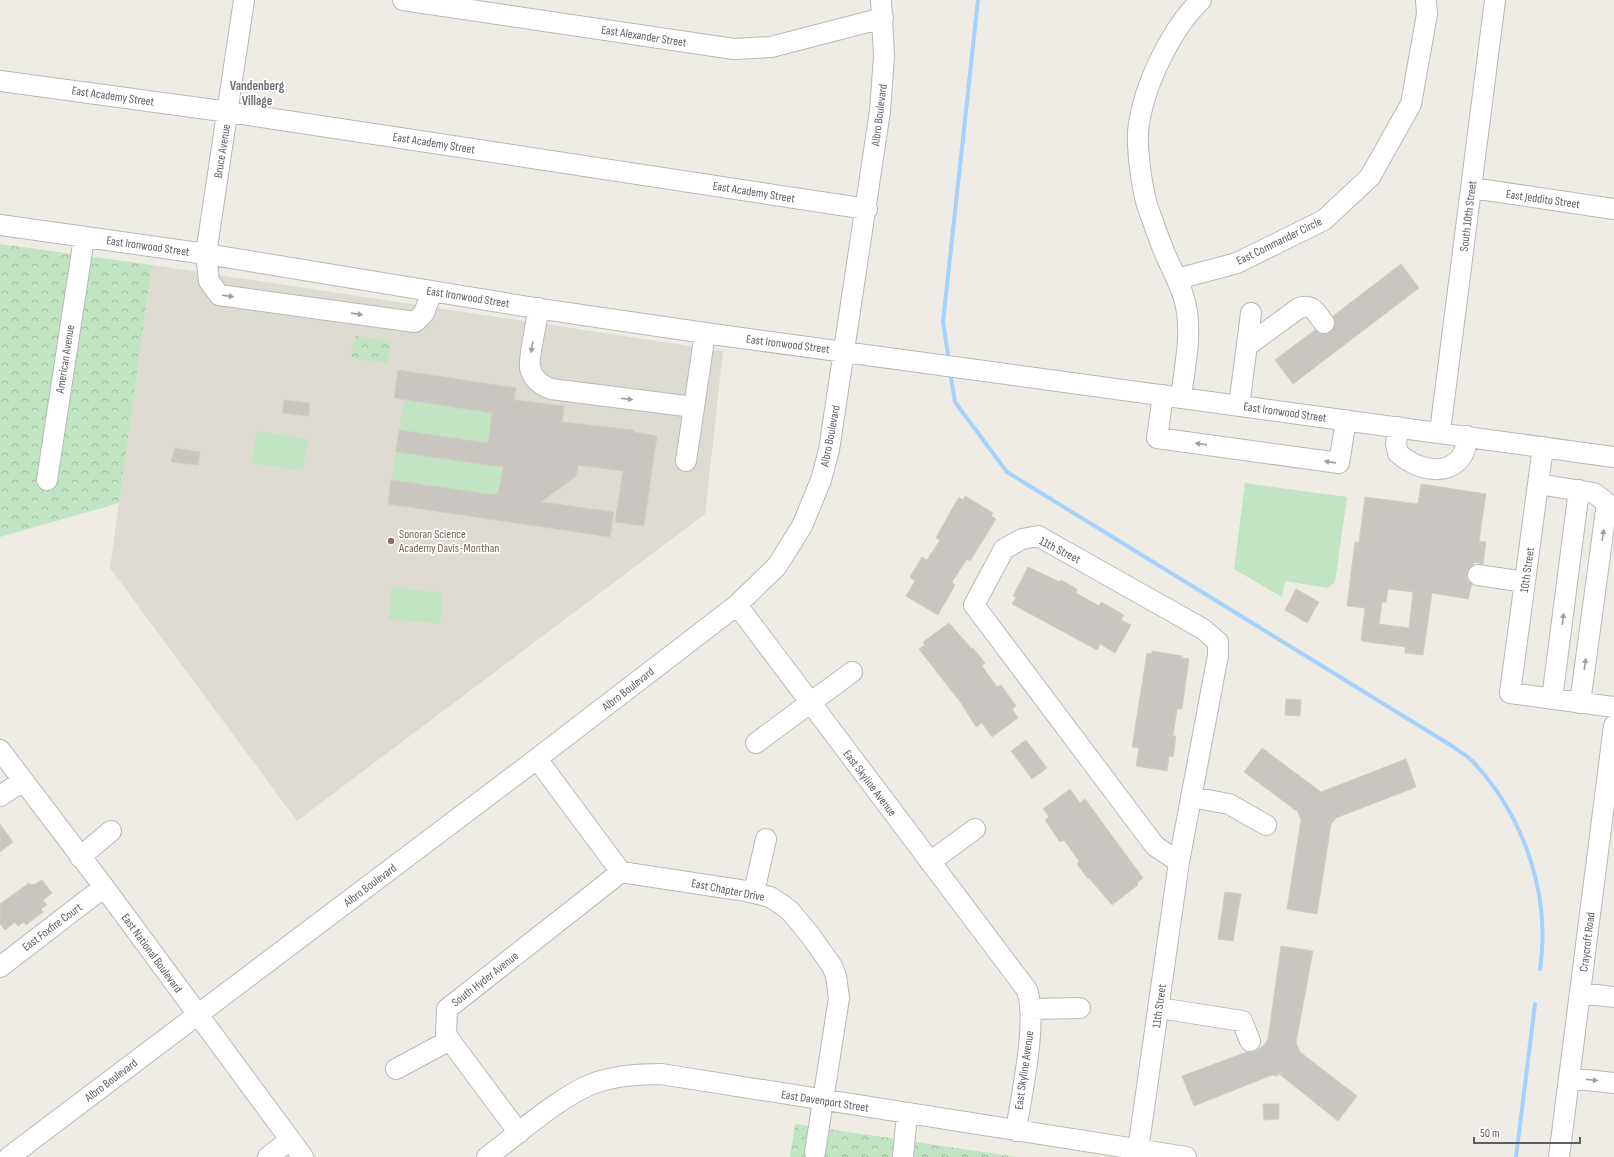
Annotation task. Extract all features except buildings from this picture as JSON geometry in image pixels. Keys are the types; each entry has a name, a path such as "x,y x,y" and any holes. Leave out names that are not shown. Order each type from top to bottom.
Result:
{"street":[{"name":"Bruce Avenue","path":"244,0 229,112 206,254 209,281 219,295 415,322 424,313 432,291"},
{"name":"East Alexander Street","path":"403,0 734,49 771,47 882,9"},
{"path":"1201,0 1176,29 1162,54 1146,97 1138,133 1147,206 1177,279 1187,312 1188,338 1172,396 1157,438 1340,463 1346,420"},
{"name":"East Commander Circle","path":"1177,279 1237,263 1324,220 1370,177 1411,104 1427,14 1426,0"},
{"name":"South 10th Street","path":"1440,432 1495,0"},
{"name":"Albro Boulevard","path":"9,1157 537,759 737,605 778,566 802,526 821,480 829,450 867,209 884,79 882,9"},
{"name":"East Academy Street","path":"0,81 229,112 867,209"},
{"name":"East Jeddito Street","path":"1472,188 1614,209"},
{"name":"East Ironwood Street","path":"0,225 206,254 538,308 705,333 1440,432 1614,457"},
{"name":"American Avenue","path":"46,480 84,238"},
{"path":"1247,346 1299,308 1306,306 1311,307 1324,323"},
{"path":"538,308 529,367 534,379 541,385 551,389 693,407"},
{"path":"1239,406 1252,313"},
{"path":"686,461 705,333"},
{"path":"1398,427 1396,444 1398,453 1416,466 1427,469 1449,467 1458,462 1464,453 1466,436"},
{"name":"10th Street","path":"1543,447 1510,693 1552,699"},
{"path":"1538,484 1594,493 1607,503 1580,703"},
{"path":"1579,490 1552,699 1614,707"},
{"name":"11th Street","path":"1137,1153 1179,862 1190,797 1218,655 1218,642 1203,629 1038,536 1022,539 1004,549 974,605 1155,846 1179,862"},
{"path":"1478,575 1525,582"},
{"name":"East Skyline Avenue","path":"737,605 1027,990 1030,1001 1031,1027 1016,1131"},
{"path":"756,743 852,672"},
{"name":"Craycroft Road","path":"1559,1157 1614,726"},
{"name":"East National Boulevard","path":"0,750 303,1157"},
{"path":"537,759 620,872"},
{"path":"0,796 23,781"},
{"path":"1190,797 1229,804 1266,826"},
{"path":"930,862 975,829"},
{"path":"80,857 111,831"},
{"path":"754,892 766,839"},
{"name":"East Chapter Drive","path":"620,872 754,892 770,897 790,911 810,935 832,966 836,976 839,998 815,1152"},
{"name":"South Hyder Avenue","path":"519,1133 446,1035 447,1009 620,872"},
{"name":"East Foxfire Court","path":"0,967 104,888"},
{"path":"1581,993 1614,997"},
{"path":"1030,1009 1080,1008"},
{"path":"1159,1008 1242,1021 1250,1042"},
{"path":"396,1069 450,1040"},
{"name":"East Davenport Street","path":"487,1157 576,1092 600,1081 632,1074 661,1074 1016,1131 1137,1153 1186,1157"},
{"path":"1569,1078 1614,1083"},
{"path":"903,1157 908,1114"},
{"path":"268,1157 290,1140"}],"shaded area":[{"name":"Sonoran Science Academy Davis-Monthan","path":"152,265 723,351 705,514 297,821 110,568"}],"green space":[{"path":"0,244 152,265 119,503 0,537"},
{"path":"355,336 391,341 387,363 355,359 351,356"},
{"path":"404,400 492,413 487,443 399,430"},
{"path":"257,431 308,439 303,471 252,463"},
{"path":"396,452 493,466 493,464 502,465 498,493 495,493 495,495 392,480"},
{"path":"1245,483 1347,497 1335,582 1328,588 1285,581 1282,597 1234,569"},
{"path":"392,587 443,593 440,624 389,619"},
{"path":"795,1124 1017,1157 790,1157"}],"waterway":[{"path":"949,361 943,322 978,0"},
{"path":"950,372 955,402 1007,472 1452,746 1474,762 1493,786 1508,810 1521,834 1530,860 1538,887 1542,914 1540,969"},
{"path":"1516,1157 1535,1004"}],"place":[{"name":"Sonoran Science Academy Davis-Monthan","path":"391,541"}],"district":[{"name":"Vandenberg Village","path":"257,92"}]}
